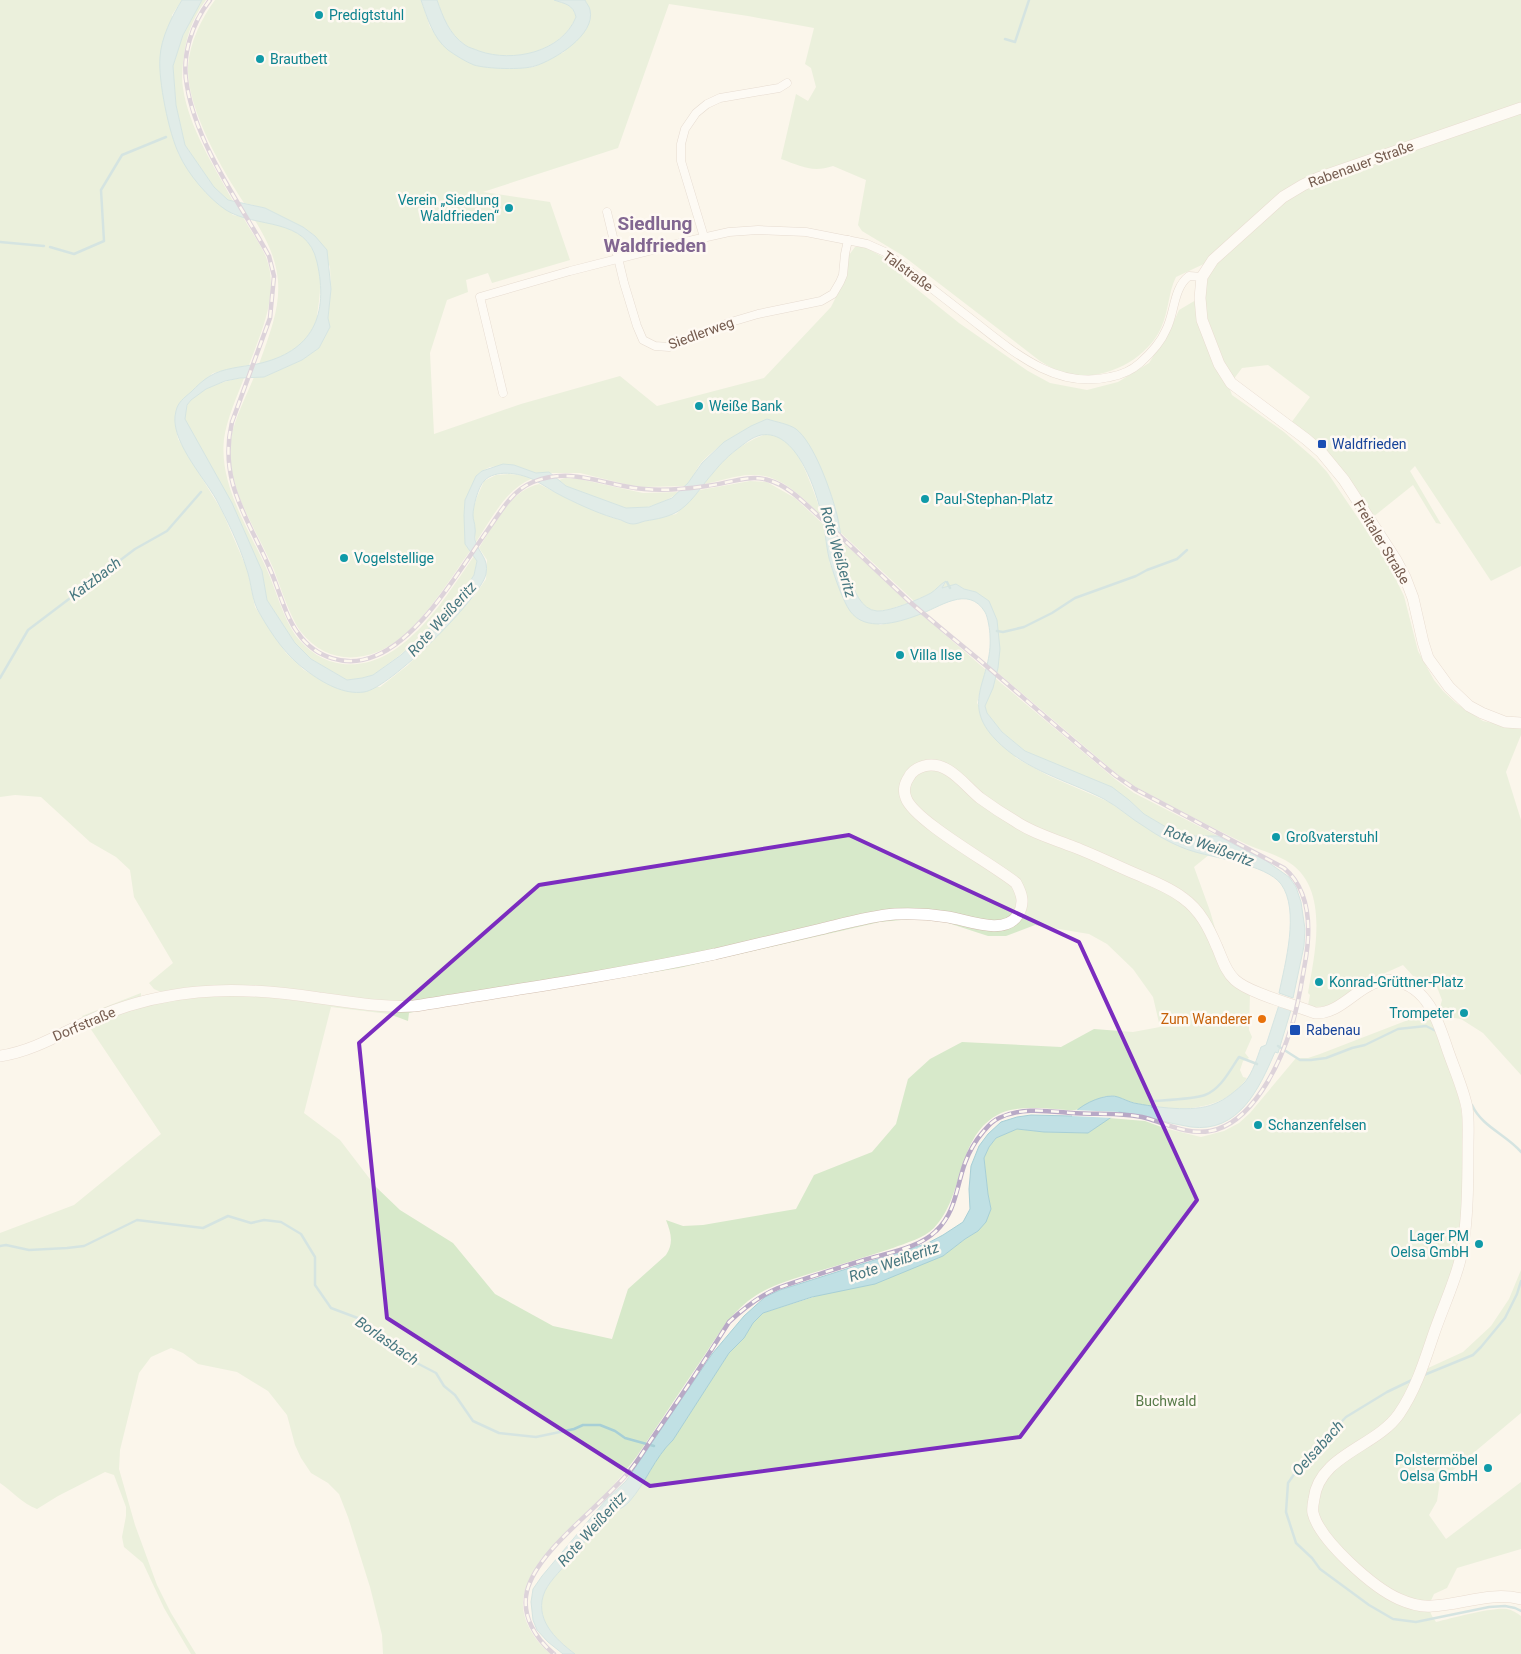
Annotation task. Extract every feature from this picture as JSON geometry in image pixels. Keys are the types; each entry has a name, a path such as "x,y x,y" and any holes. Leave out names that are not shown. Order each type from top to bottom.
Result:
{"street":[{"path":"704,237 681,160 681,144 685,129 696,113 707,104 720,98 779,88 787,83"},
{"name":"Rabenauer Straße","path":"1202,277 1213,260 1228,246 1282,197 1298,188 1318,178 1521,108"},
{"name":"Siedlerweg","path":"607,212 637,326 643,340 655,346 669,347 731,322 758,314 821,301 832,294 840,282 848,240"},
{"name":"Talstraße","path":"503,393 480,297 618,259 729,232 758,230 806,232 867,244 885,252 1022,358 1052,373 1074,379 1099,380 1123,374 1140,363 1157,345 1166,330 1182,281 1189,276 1202,277"},
{"name":"Freitaler Straße","path":"1202,277 1200,298 1202,320 1219,364 1231,383 1306,439 1326,458 1344,480 1405,577 1413,598 1428,658 1448,687 1469,706 1482,713 1505,722 1521,724"},
{"name":"Dorfstraße","path":"0,1056 17,1053 102,1015 138,1003 198,992 232,991 298,995 391,1007 414,1006 715,954 850,922 895,914 923,913 983,924 1008,924 1014,921 1022,905 1022,895 1016,883 926,820 912,807 906,798 905,785 909,776 916,768 932,765 941,766 979,797 1017,823 1044,836 1104,859 1170,889 1184,898 1204,921 1223,964 1230,975 1247,988 1315,1013 1322,1013 1338,1007 1362,989 1381,981 1391,980 1410,987 1423,996 1433,1012 1442,1034 1467,1108 1468,1171 1465,1224 1459,1263 1422,1368 1398,1416 1375,1437 1337,1462 1322,1477 1314,1495 1313,1512 1322,1531 1347,1561 1400,1600 1428,1607 1492,1597 1521,1599"}],"highlighted area":[{"path":"849,835 1079,942 1197,1200 1020,1437 650,1486 387,1318 359,1043 539,885"}],"green space":[{"path":"0,0 182,0 172,15 171,129 179,155 233,215 243,217 266,257 271,284 267,312 249,365 213,373 181,401 176,411 175,423 178,439 222,511 247,569 255,607 286,653 304,670 330,685 380,687 408,665 475,595 486,579 487,560 479,548 504,509 529,487 539,484 572,501 610,517 633,524 676,514 700,490 750,481 767,482 795,498 824,525 830,564 841,592 880,625 921,614 986,670 977,703 1016,758 1049,776 1109,802 1190,850 1210,854 1194,867 1210,911 1231,983 1250,994 1249,1030 1252,1037 1245,1053 1249,1058 1243,1061 1240,1070 1243,1077 1247,1078 1224,1099 1194,1108 1162,1108 1108,1096 1075,1110 1028,1108 1014,1109 1001,1113 986,1123 976,1136 968,1150 952,1199 944,1214 930,1232 893,1248 779,1284 763,1291 748,1301 723,1328 626,1470 591,1509 541,1559 534,1571 525,1591 523,1609 528,1626 538,1641 551,1654 383,1654 382,1635 370,1587 339,1494 328,1483 311,1473 301,1458 295,1445 287,1415 268,1391 237,1372 198,1364 183,1353 171,1348 151,1357 139,1373 120,1450 119,1469 135,1525 157,1585 171,1613 196,1654 191,1654 164,1608 143,1563 124,1547 122,1537 126,1507 114,1475 105,1472 37,1509 22,1501 0,1483 0,1233 74,1205 161,1134 82,1016 141,993 141,998 163,993 154,989 149,983 173,963 134,897 130,870 116,857 90,842 41,797 15,795 0,797","holes":["912,919 939,920 988,936 1006,936 1035,925 1089,934 1107,944 1133,969 1153,997 1160,1027 1133,1032 1094,1029 1061,1047 962,1042 930,1059 908,1079 896,1124 872,1152 814,1175 796,1209 703,1225 683,1226 666,1220 671,1238 669,1251 628,1289 612,1339 553,1326 495,1294 453,1243 400,1210 376,1187 340,1140 304,1113 331,1007 389,1014 408,1021 409,1013 418,1011 679,968 880,922"]},
{"path":"202,0 206,0 195,17 186,42 182,78 183,88 196,132 233,201 228,200 214,187 185,145 176,105 173,66 183,35"},
{"path":"215,0 421,0 430,27 447,49 510,69 534,67 564,52 590,11 585,0 1521,0 1521,104 1323,173 1206,263 1176,277 1161,328 1145,350 1134,359 1108,372 1080,376 1063,373 1040,361 902,255 862,231 858,225 866,180 833,166 813,169 781,159 796,94 808,101 816,87 811,68 805,64 814,28 669,4 618,148 483,192 550,202 570,260 492,283 488,273 466,280 468,292 447,300 430,353 434,434 521,404 620,376 657,406 764,378 831,307 846,277 849,255 855,247 860,246 888,260 905,274 903,278 959,323 1028,371 1050,383 1087,390 1118,382 1149,363 1170,330 1179,310 1196,300 1232,395 1284,432 1316,460 1327,472 1387,561 1404,596 1418,651 1434,680 1456,703 1483,721 1521,729 1521,735 1506,772 1521,820 1521,1075 1483,1033 1461,1019 1442,1016 1439,1011 1442,1000 1437,987 1427,979 1413,976 1403,965 1363,983 1335,1006 1314,1007 1308,1005 1316,939 1316,921 1314,902 1309,886 1299,871 1285,860 1218,830 1134,786 1118,775 997,672 997,620 976,592 964,589 956,584 942,588 946,582 933,592 914,601 840,532 836,510 824,477 767,419 740,432 723,443 701,463 685,486 644,487 580,473 536,473 514,465 490,467 476,476 465,544 470,551 421,618 402,637 376,652 363,656 349,657 336,656 312,643 301,632 293,619 274,570 243,506 232,472 230,455 231,438 235,422 254,377 264,377 302,360 319,348 330,327 328,318 331,289 330,267 315,236 303,227 265,208 244,203 216,156 199,119 189,82 189,57 197,31"},
{"path":"437,0 554,0 571,7 576,17 569,29 548,46 535,52 506,56 479,51 459,41 447,25"},
{"path":"1521,111 1521,566 1491,581 1415,466 1410,471 1441,524 1436,523 1413,485 1373,517 1291,423 1310,397 1268,365 1242,368 1233,380 1204,310 1206,281 1220,258 1298,191"},
{"path":"254,219 289,229 307,241 316,257 320,276 320,297 317,323 314,330 290,352 259,364 273,324 278,290 273,257"},
{"path":"244,378 225,431 224,456 226,474 237,507 267,570 287,621 296,636 311,651 329,661 343,664 365,663 385,656 403,644 420,628 435,611 474,556 477,561 474,575 467,586 424,634 373,675 347,680 311,659 295,643 267,600 262,571 185,420 187,406 192,399 205,389 230,380"},
{"path":"766,434 783,439 793,447 808,477 822,517 790,488 781,482 761,475 745,475 704,484 731,454 748,442"},
{"path":"496,475 527,476 531,479 514,490 506,498 476,542 472,513 484,481"},
{"path":"565,478 579,479 643,493 679,492 653,505 631,509 566,486 559,480"},
{"path":"842,541 908,603 877,611 868,608 861,602 851,583"},
{"path":"995,678 1134,793 1218,836 1193,836 1171,830 1144,814 1129,800 1025,751 1002,732 987,713 985,706"},
{"name":"Buchwald","path":"1421,1015 1434,1019 1454,1079 1462,1117 1463,1164 1459,1230 1451,1277 1417,1366 1426,1369 1463,1352 1491,1326 1509,1299 1521,1270 1521,1413 1440,1481 1437,1501 1429,1515 1446,1539 1521,1482 1521,1549 1457,1568 1447,1588 1434,1594 1428,1607 1436,1622 1492,1610 1507,1609 1514,1612 1521,1616 1521,1654 575,1654 560,1642 548,1627 542,1610 545,1591 602,1522 609,1515 627,1504 635,1495 729,1353 744,1338 753,1323 763,1313 943,1256 978,1231 991,1209 984,1158 996,1138 1017,1129 1088,1133 1109,1118 1145,1121 1164,1128 1201,1137 1224,1131 1239,1123 1250,1113 1296,1058 1308,1058 1320,1054"}],"water":[{"name":"Rote Weißeritz","path":"182,0 202,0 183,35 173,66 176,105 185,145 214,187 228,200 265,208 303,227 315,236 327,250 331,289 328,318 330,327 319,348 302,360 264,377 225,381 206,389 187,405 185,419 232,503 262,571 267,600 295,643 311,659 347,680 362,678 373,675 401,655 424,634 467,586 474,575 477,561 465,544 465,500 476,476 482,471 503,464 514,465 536,473 549,472 566,486 626,508 649,507 672,498 688,483 702,463 724,442 767,419 786,424 796,429 803,436 815,455 836,511 852,585 858,598 867,607 882,611 912,602 931,593 946,581 942,588 956,584 964,589 976,592 989,601 997,620 1000,649 993,688 985,706 987,713 1002,732 1025,751 1112,787 1144,814 1171,830 1193,836 1218,836 1265,860 1289,877 1296,887 1301,902 1305,929 1304,946 1293,998 1279,993 1287,953 1290,922 1290,908 1287,895 1281,884 1264,871 1238,862 1189,850 1172,843 1155,834 1104,799 1020,760 996,740 985,726 980,714 980,690 990,651 990,636 986,614 978,604 970,600 953,600 910,618 891,623 873,624 856,618 847,607 829,559 819,505 809,477 794,451 784,441 773,436 758,436 736,450 722,462 694,497 680,510 668,516 634,524 585,507 527,477 507,473 489,477 480,488 473,515 475,540 485,560 486,574 480,586 452,621 412,660 376,687 364,692 349,692 320,680 293,659 280,645 257,609 248,573 236,541 216,499 188,457 177,433 175,422 176,411 180,403 207,378 227,369 257,364 276,358 292,350 304,340 318,314 321,299 317,262 311,247 303,237 292,230 251,220 226,210 199,185 187,169 175,145 168,121 162,93 160,67 161,50 165,35"},
{"path":"421,0 437,0 447,25 459,41 465,45 479,51 507,56 535,52 560,39 569,29 576,17 573,9 554,0 585,0 590,9 590,19 587,28 572,45 543,63 522,68 487,67 468,62 451,52 438,40"},
{"name":"Rote Weißeritz","path":"1279,1005 1291,1010 1278,1053 1275,1052 1254,1094 1234,1116 1222,1123 1208,1127 1191,1127 1119,1112 1088,1133 1017,1129 996,1138 984,1158 991,1209 986,1222 978,1231 943,1256 875,1284 812,1297 763,1313 753,1323 744,1338 729,1353 635,1495 627,1504 609,1515 602,1522 545,1591 542,1601 544,1619 560,1642 575,1654 563,1654 537,1630 533,1620 531,1602 533,1589 605,1501 626,1481 712,1354 744,1316 765,1297 780,1290 928,1243 963,1222 970,1209 971,1166 979,1146 1001,1122 1031,1115 1072,1116 1084,1105 1107,1096 1143,1105 1185,1109 1205,1107 1222,1100 1248,1078 1261,1047 1266,1045"}],"pier":[{"path":"1073,1110 1119,1112 1119,1115 1114,1118 1072,1116"}],"waterway":[{"path":"1005,39 1015,42 1029,0"},
{"path":"50,247 74,254 104,241 101,190 122,155 166,137"},
{"path":"0,242 44,246"},
{"name":"Katzbach","path":"0,678 28,630 135,549 167,531 201,492"},
{"path":"997,631 1003,632 1024,627 1052,613 1075,598 1177,559 1187,550"},
{"path":"947,582 950,588"},
{"name":"Oelsabach","path":"1278,1046 1300,1060 1311,1060 1326,1058 1365,1045 1398,1029 1426,1026 1436,1031"},
{"path":"1152,1107 1153,1101 1194,1097 1211,1092 1225,1079 1239,1057 1257,1064"},
{"name":"Oelsabach","path":"1472,1105 1476,1113 1488,1125 1521,1152"},
{"name":"Borlasbach","path":"0,1246 6,1245 29,1250 84,1246 137,1220 203,1228 228,1216 251,1223 264,1220 281,1222 301,1234 315,1257 315,1285 331,1308 363,1320 380,1332 411,1360 436,1373 444,1386 455,1395 473,1421 499,1433 536,1437 574,1429 583,1425 600,1425 615,1431 625,1438 654,1446"},
{"name":"Oelsabach","path":"1424,1375 1473,1355 1505,1318 1521,1281"},
{"name":"Oelsabach","path":"1412,1380 1387,1392 1346,1417 1302,1463 1288,1483 1286,1512 1296,1543 1312,1558 1320,1569 1369,1605 1393,1619 1416,1622 1489,1607 1505,1606 1521,1611"}],"railway":[{"path":"210,0 193,29 187,52 186,75 192,108 200,130 221,174 269,256 274,276 270,318 232,422 229,463 232,481 238,498 270,569 289,619 305,642 313,649 332,658 354,661 375,656 392,647 408,634 437,602 512,497 533,482 548,478 575,476 629,487 659,490 714,485 753,478 768,480 784,487 798,497 910,602 1116,776 1135,789 1284,868 1300,888 1307,912 1307,950 1296,1012 1291,1028 1272,1075 1251,1105 1239,1117 1225,1126 1202,1132 1194,1132 1137,1116 1119,1114 1026,1111 999,1118 988,1126 973,1146 965,1163 952,1208 943,1224 929,1237 912,1246 778,1288 752,1303 729,1322 632,1468 558,1543 544,1559 534,1575 527,1591 526,1609 528,1618 541,1641 554,1654"}],"place":[{"name":"Predigtstuhl","path":"319,15"},
{"name":"Brautbett","path":"260,59"},
{"name":"Verein „Siedlung Waldfrieden“","path":"509,208"},
{"name":"Weiße Bank","path":"699,406"},
{"name":"Waldfrieden","path":"1322,444"},
{"name":"Paul-Stephan-Platz","path":"925,499"},
{"name":"Vogelstellige","path":"344,558"},
{"name":"Villa Ilse","path":"900,655"},
{"name":"Großvaterstuhl","path":"1276,837"},
{"name":"Konrad-Grüttner-Platz","path":"1319,982"},
{"name":"Trompeter","path":"1464,1013"},
{"name":"Zum Wanderer","path":"1262,1019"},
{"name":"Rabenau","path":"1295,1030"},
{"name":"Schanzenfelsen","path":"1258,1125"},
{"name":"Lager PM Oelsa GmbH","path":"1479,1244"},
{"name":"Polstermöbel Oelsa GmbH","path":"1488,1468"}],"district":[{"name":"Siedlung Waldfrieden","path":"655,234"}]}
